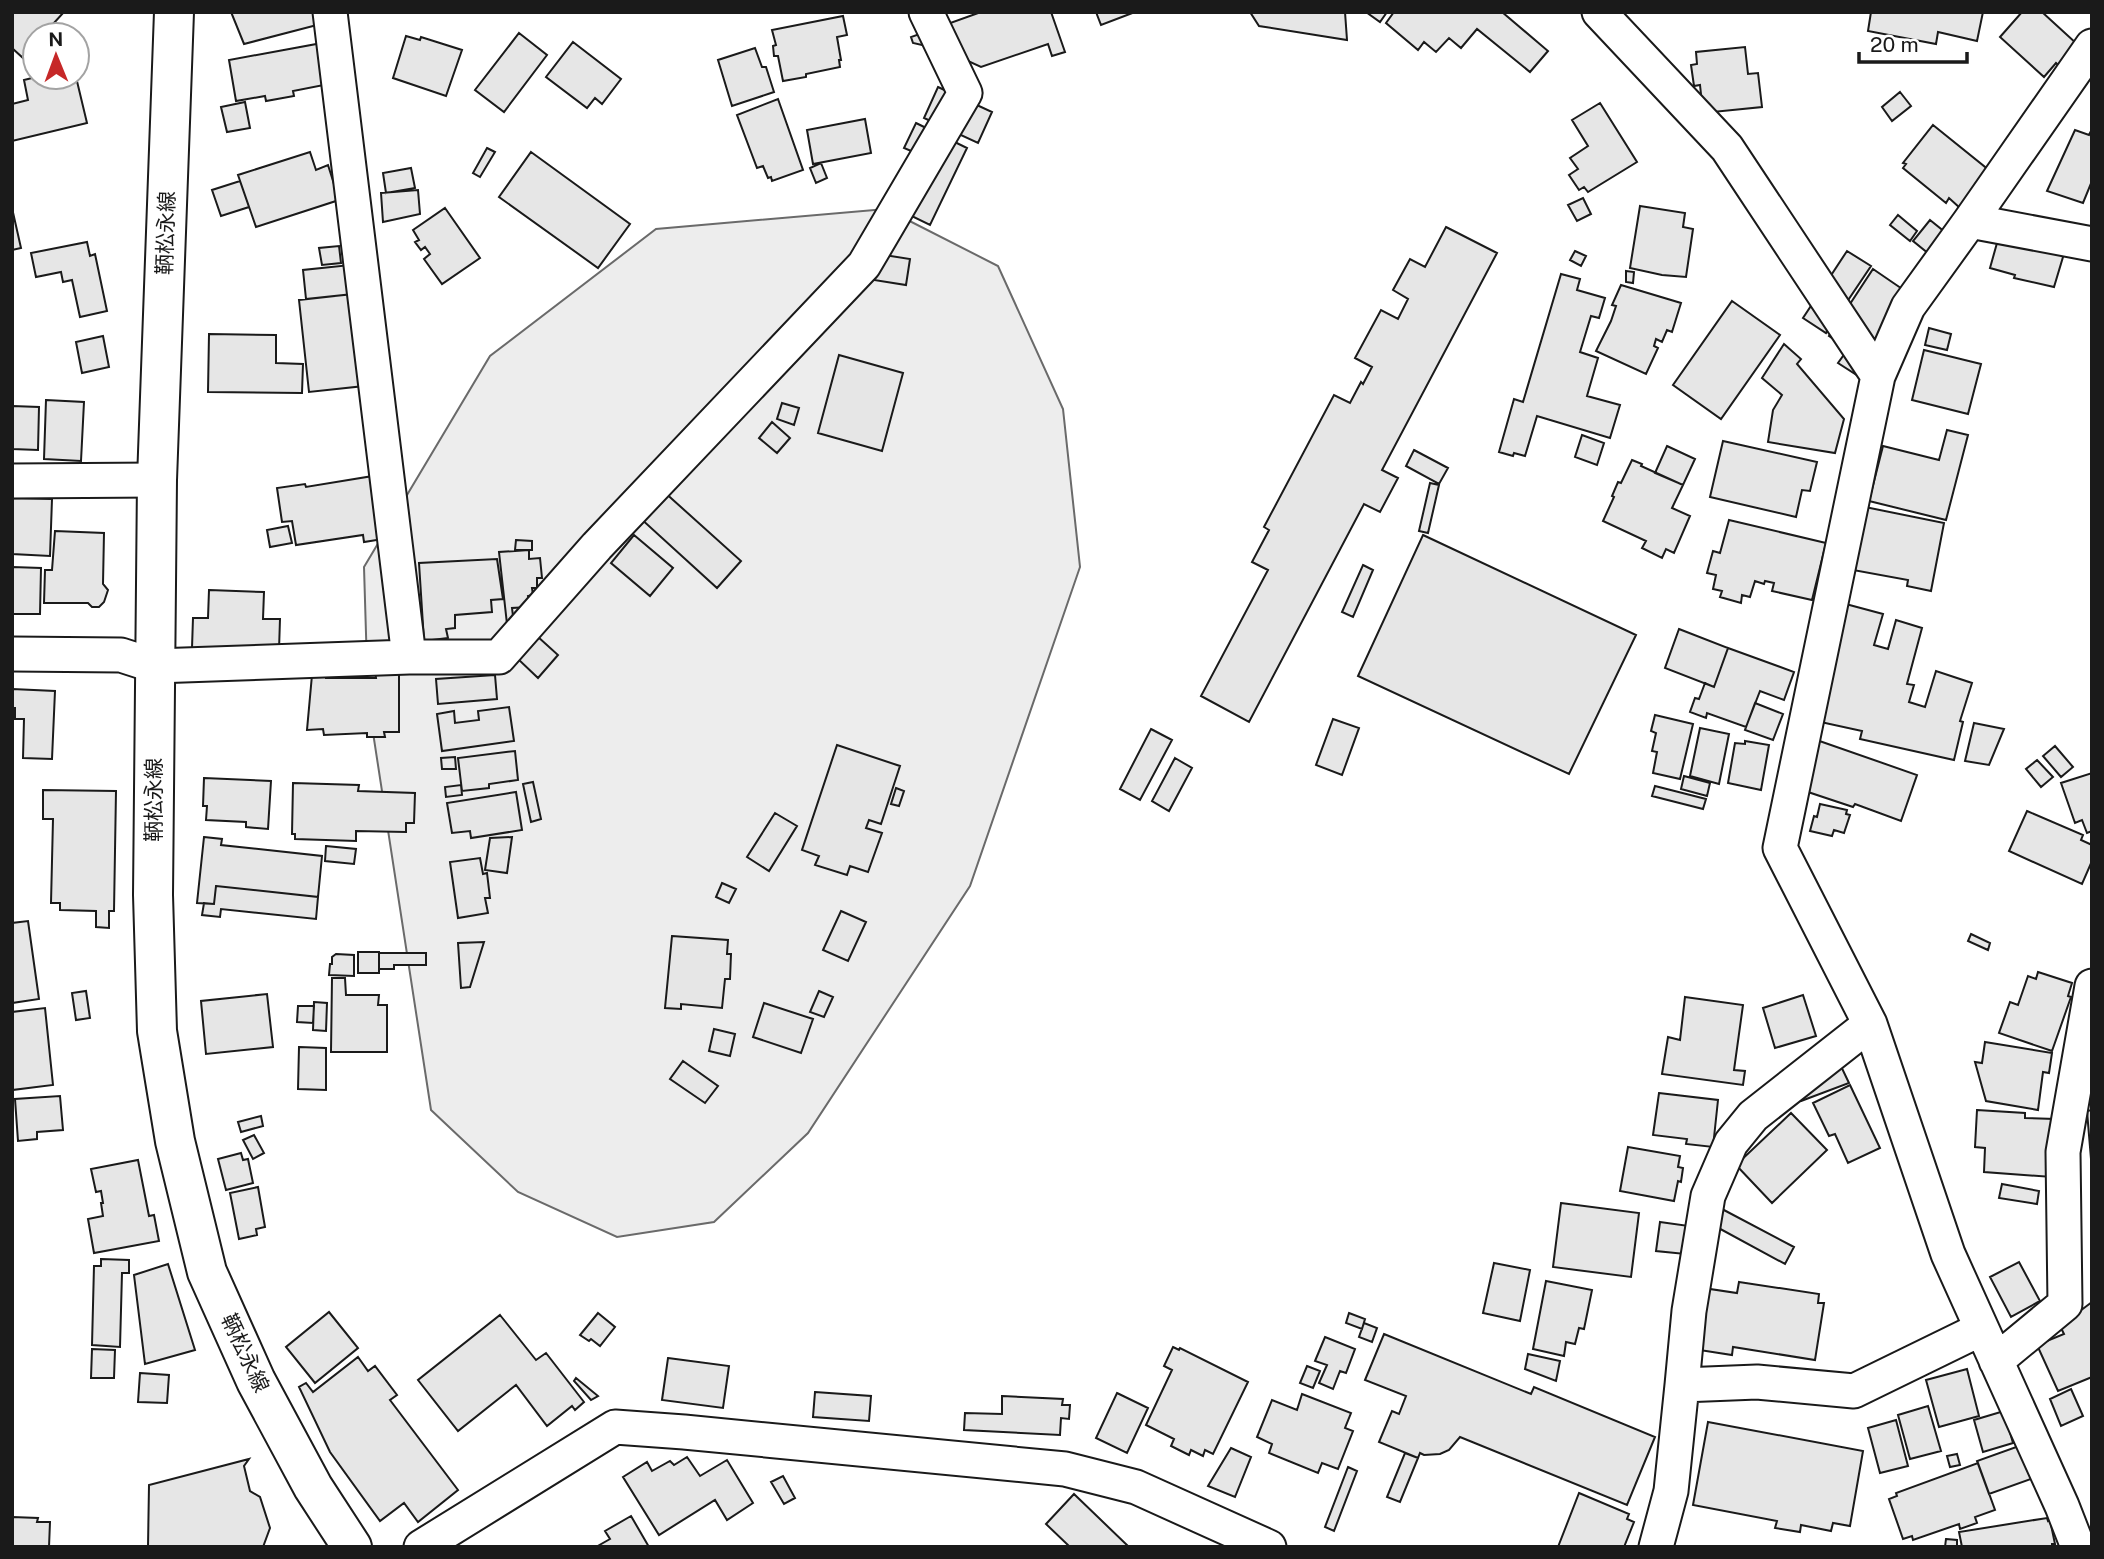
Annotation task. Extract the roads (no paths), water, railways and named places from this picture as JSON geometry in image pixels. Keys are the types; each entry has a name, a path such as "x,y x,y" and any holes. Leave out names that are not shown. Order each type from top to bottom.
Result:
{"main road":[{"name":"鞆松永線","path":"174,12 157,480 153,895 157,1031 175,1141 207,1272 256,1381 313,1487 352,1547"}],"street":[{"path":"330,12 409,657"},
{"path":"12,654 121,655 155,666 409,657 499,657 597,546 864,265 965,93 926,12"},
{"path":"1599,12 1727,148 1878,376"},
{"path":"2078,1547 1948,1254 1870,1024 1780,848 1878,376 1908,307 2092,46"},
{"path":"1970,221 2092,244"},
{"path":"12,481 157,480"},
{"path":"1996,1361 2066,1304 2063,1152 2085,1065 2092,986"},
{"path":"1656,1547 1671,1491 1689,1311 1708,1196 1731,1143 1753,1116 1870,1024"},
{"path":"1682,1385 1757,1382 1854,1391 1981,1329"},
{"path":"421,1547 615,1427 1065,1469 1136,1487 1269,1547"}]}
